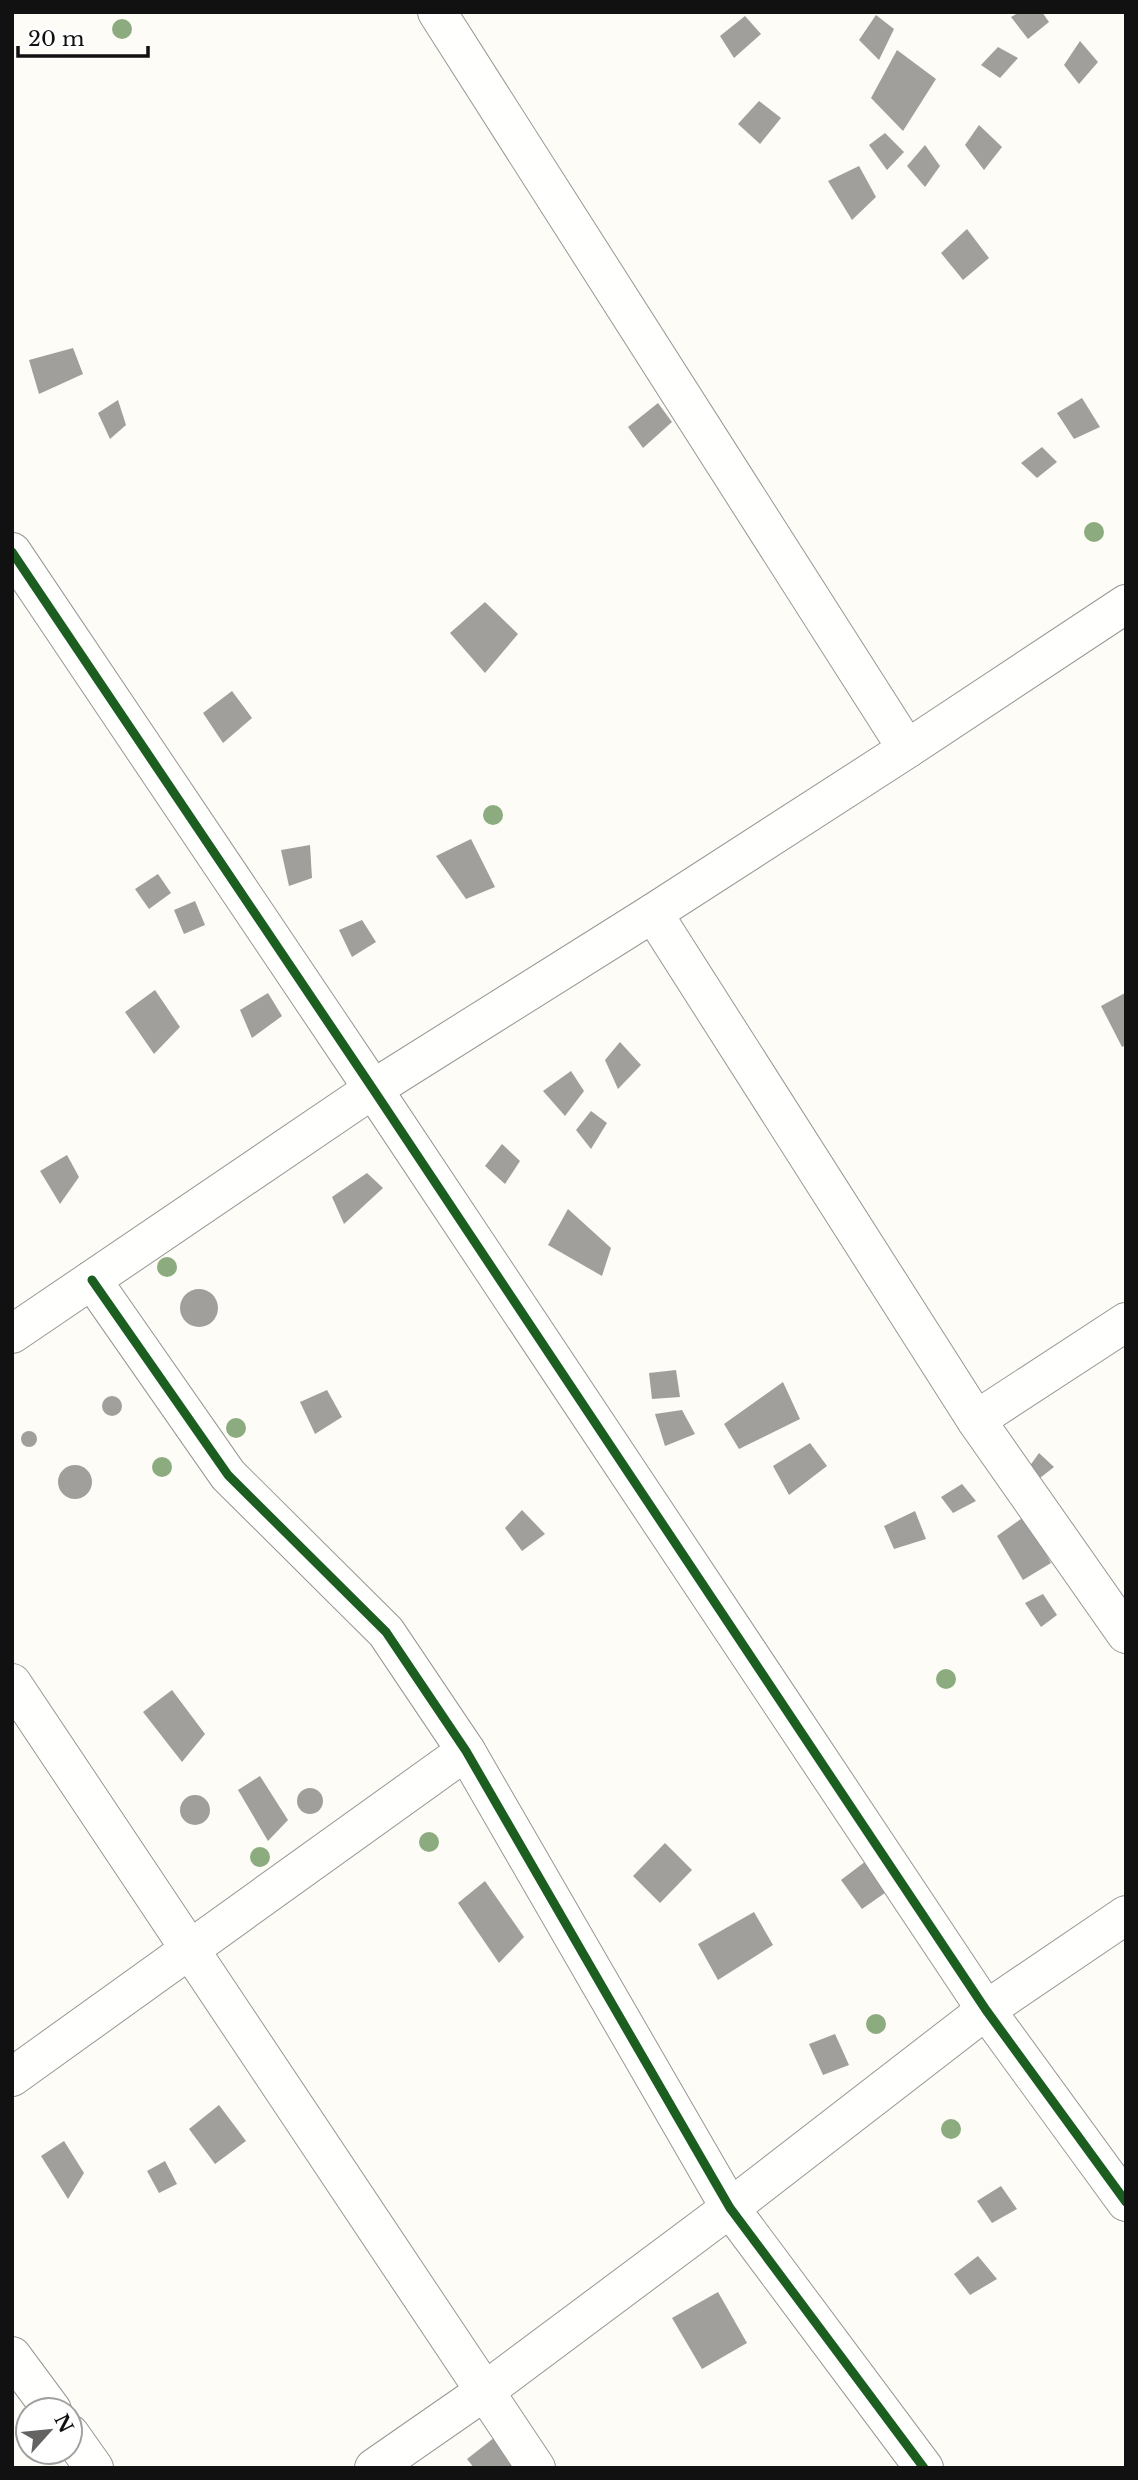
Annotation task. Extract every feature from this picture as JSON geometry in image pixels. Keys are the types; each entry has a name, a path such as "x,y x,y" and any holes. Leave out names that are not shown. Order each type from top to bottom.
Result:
{"street":[{"path":"437,12 907,749"},
{"path":"12,552 986,2010 1126,2202"},
{"path":"12,1334 373,1089 653,913 1126,604"},
{"path":"653,913 976,1420 1126,1634"},
{"path":"92,1280 228,1475 386,1632 466,1751 730,2207 924,2468"},
{"path":"976,1420 1126,1322"},
{"path":"12,1683 536,2468"},
{"path":"12,2077 466,1751"},
{"path":"374,2468 485,2391 986,2010 1126,1915"},
{"path":"12,2356 42,2396"}],"building":[{"path":"1020,12 1042,12 1049,22 1028,39 1011,17"},
{"path":"876,15 894,29 879,60 859,40"},
{"path":"745,16 761,34 734,58 720,36"},
{"path":"1080,41 1098,62 1079,84 1064,65"},
{"path":"998,47 1018,58 1000,78 981,65"},
{"path":"897,50 936,79 903,131 871,98"},
{"path":"759,101 781,118 760,144 738,124"},
{"path":"979,125 1002,147 984,170 965,145"},
{"path":"885,133 904,152 887,170 869,145"},
{"path":"925,145 940,166 925,187 907,166"},
{"path":"859,166 876,197 852,220 828,181"},
{"path":"967,229 989,258 963,280 941,253"},
{"path":"73,348 83,374 39,394 29,360"},
{"path":"1082,398 1100,427 1074,439 1057,413"},
{"path":"118,400 126,425 110,439 98,413"},
{"path":"658,403 672,422 643,448 628,427"},
{"path":"1042,447 1057,462 1037,478 1021,463"},
{"path":"485,602 518,634 485,673 450,633"},
{"path":"232,691 252,718 223,743 203,713"},
{"path":"471,839 495,887 466,899 436,856"},
{"path":"310,845 312,878 289,886 281,850"},
{"path":"158,874 171,893 149,909 135,889"},
{"path":"195,901 205,925 184,934 174,910"},
{"path":"362,920 376,942 352,957 339,930"},
{"path":"155,990 180,1027 154,1054 125,1012"},
{"path":"268,993 282,1016 252,1038 240,1010"},
{"path":"1125,993 1126,1045 1122,1047 1101,1006"},
{"path":"620,1042 641,1065 618,1089 605,1060"},
{"path":"571,1071 584,1091 565,1116 543,1091"},
{"path":"591,1111 607,1123 591,1149 576,1130"},
{"path":"502,1144 520,1161 505,1184 485,1166"},
{"path":"67,1155 79,1177 60,1204 40,1171"},
{"path":"367,1173 383,1188 344,1224 332,1197"},
{"path":"568,1209 611,1248 602,1276 548,1245"},
{"path":"199,1289 212,1295 218,1308 212,1321 199,1327 186,1321 180,1308 186,1295"},
{"path":"676,1370 680,1397 652,1399 649,1373"},
{"path":"783,1382 800,1419 739,1449 724,1424"},
{"path":"327,1390 342,1417 315,1434 300,1402"},
{"path":"108,1396 116,1396 122,1406 116,1416 108,1416 102,1410 102,1402"},
{"path":"682,1410 695,1434 665,1446 655,1414"},
{"path":"26,1431 32,1431 37,1439 35,1445 26,1447 21,1442 21,1436"},
{"path":"810,1443 827,1466 789,1495 773,1466"},
{"path":"1039,1453 1054,1467 1040,1478 1029,1467"},
{"path":"75,1465 87,1470 92,1482 87,1494 75,1499 63,1494 58,1482 63,1470"},
{"path":"962,1484 976,1501 953,1513 941,1497"},
{"path":"522,1510 545,1534 522,1551 505,1528"},
{"path":"915,1511 926,1539 894,1549 884,1526"},
{"path":"1025,1516 1051,1563 1023,1580 997,1536"},
{"path":"1043,1594 1057,1615 1041,1627 1025,1603"},
{"path":"172,1690 205,1734 182,1762 143,1712"},
{"path":"260,1776 288,1820 268,1841 238,1790"},
{"path":"310,1788 319,1792 323,1801 319,1810 310,1814 301,1810 297,1801 301,1792"},
{"path":"195,1795 205,1800 210,1810 205,1820 195,1825 185,1820 180,1810 185,1800"},
{"path":"665,1843 692,1870 660,1903 633,1876"},
{"path":"870,1858 892,1888 862,1909 841,1880"},
{"path":"485,1881 524,1937 499,1963 458,1903"},
{"path":"754,1912 773,1945 718,1980 698,1944"},
{"path":"835,2034 849,2065 823,2075 809,2044"},
{"path":"219,2105 246,2141 215,2164 189,2129"},
{"path":"64,2141 84,2173 68,2199 41,2156"},
{"path":"165,2161 177,2184 159,2193 147,2171"},
{"path":"1001,2186 1017,2209 992,2223 977,2201"},
{"path":"978,2256 997,2279 970,2295 954,2274"},
{"path":"718,2292 747,2343 702,2369 672,2318"},
{"path":"495,2437 518,2468 474,2468 467,2459"}],"cycle path":[{"path":"12,552 986,2010 1126,2202"},
{"path":"92,1280 228,1475 386,1632 466,1751 730,2208 924,2468"}]}
